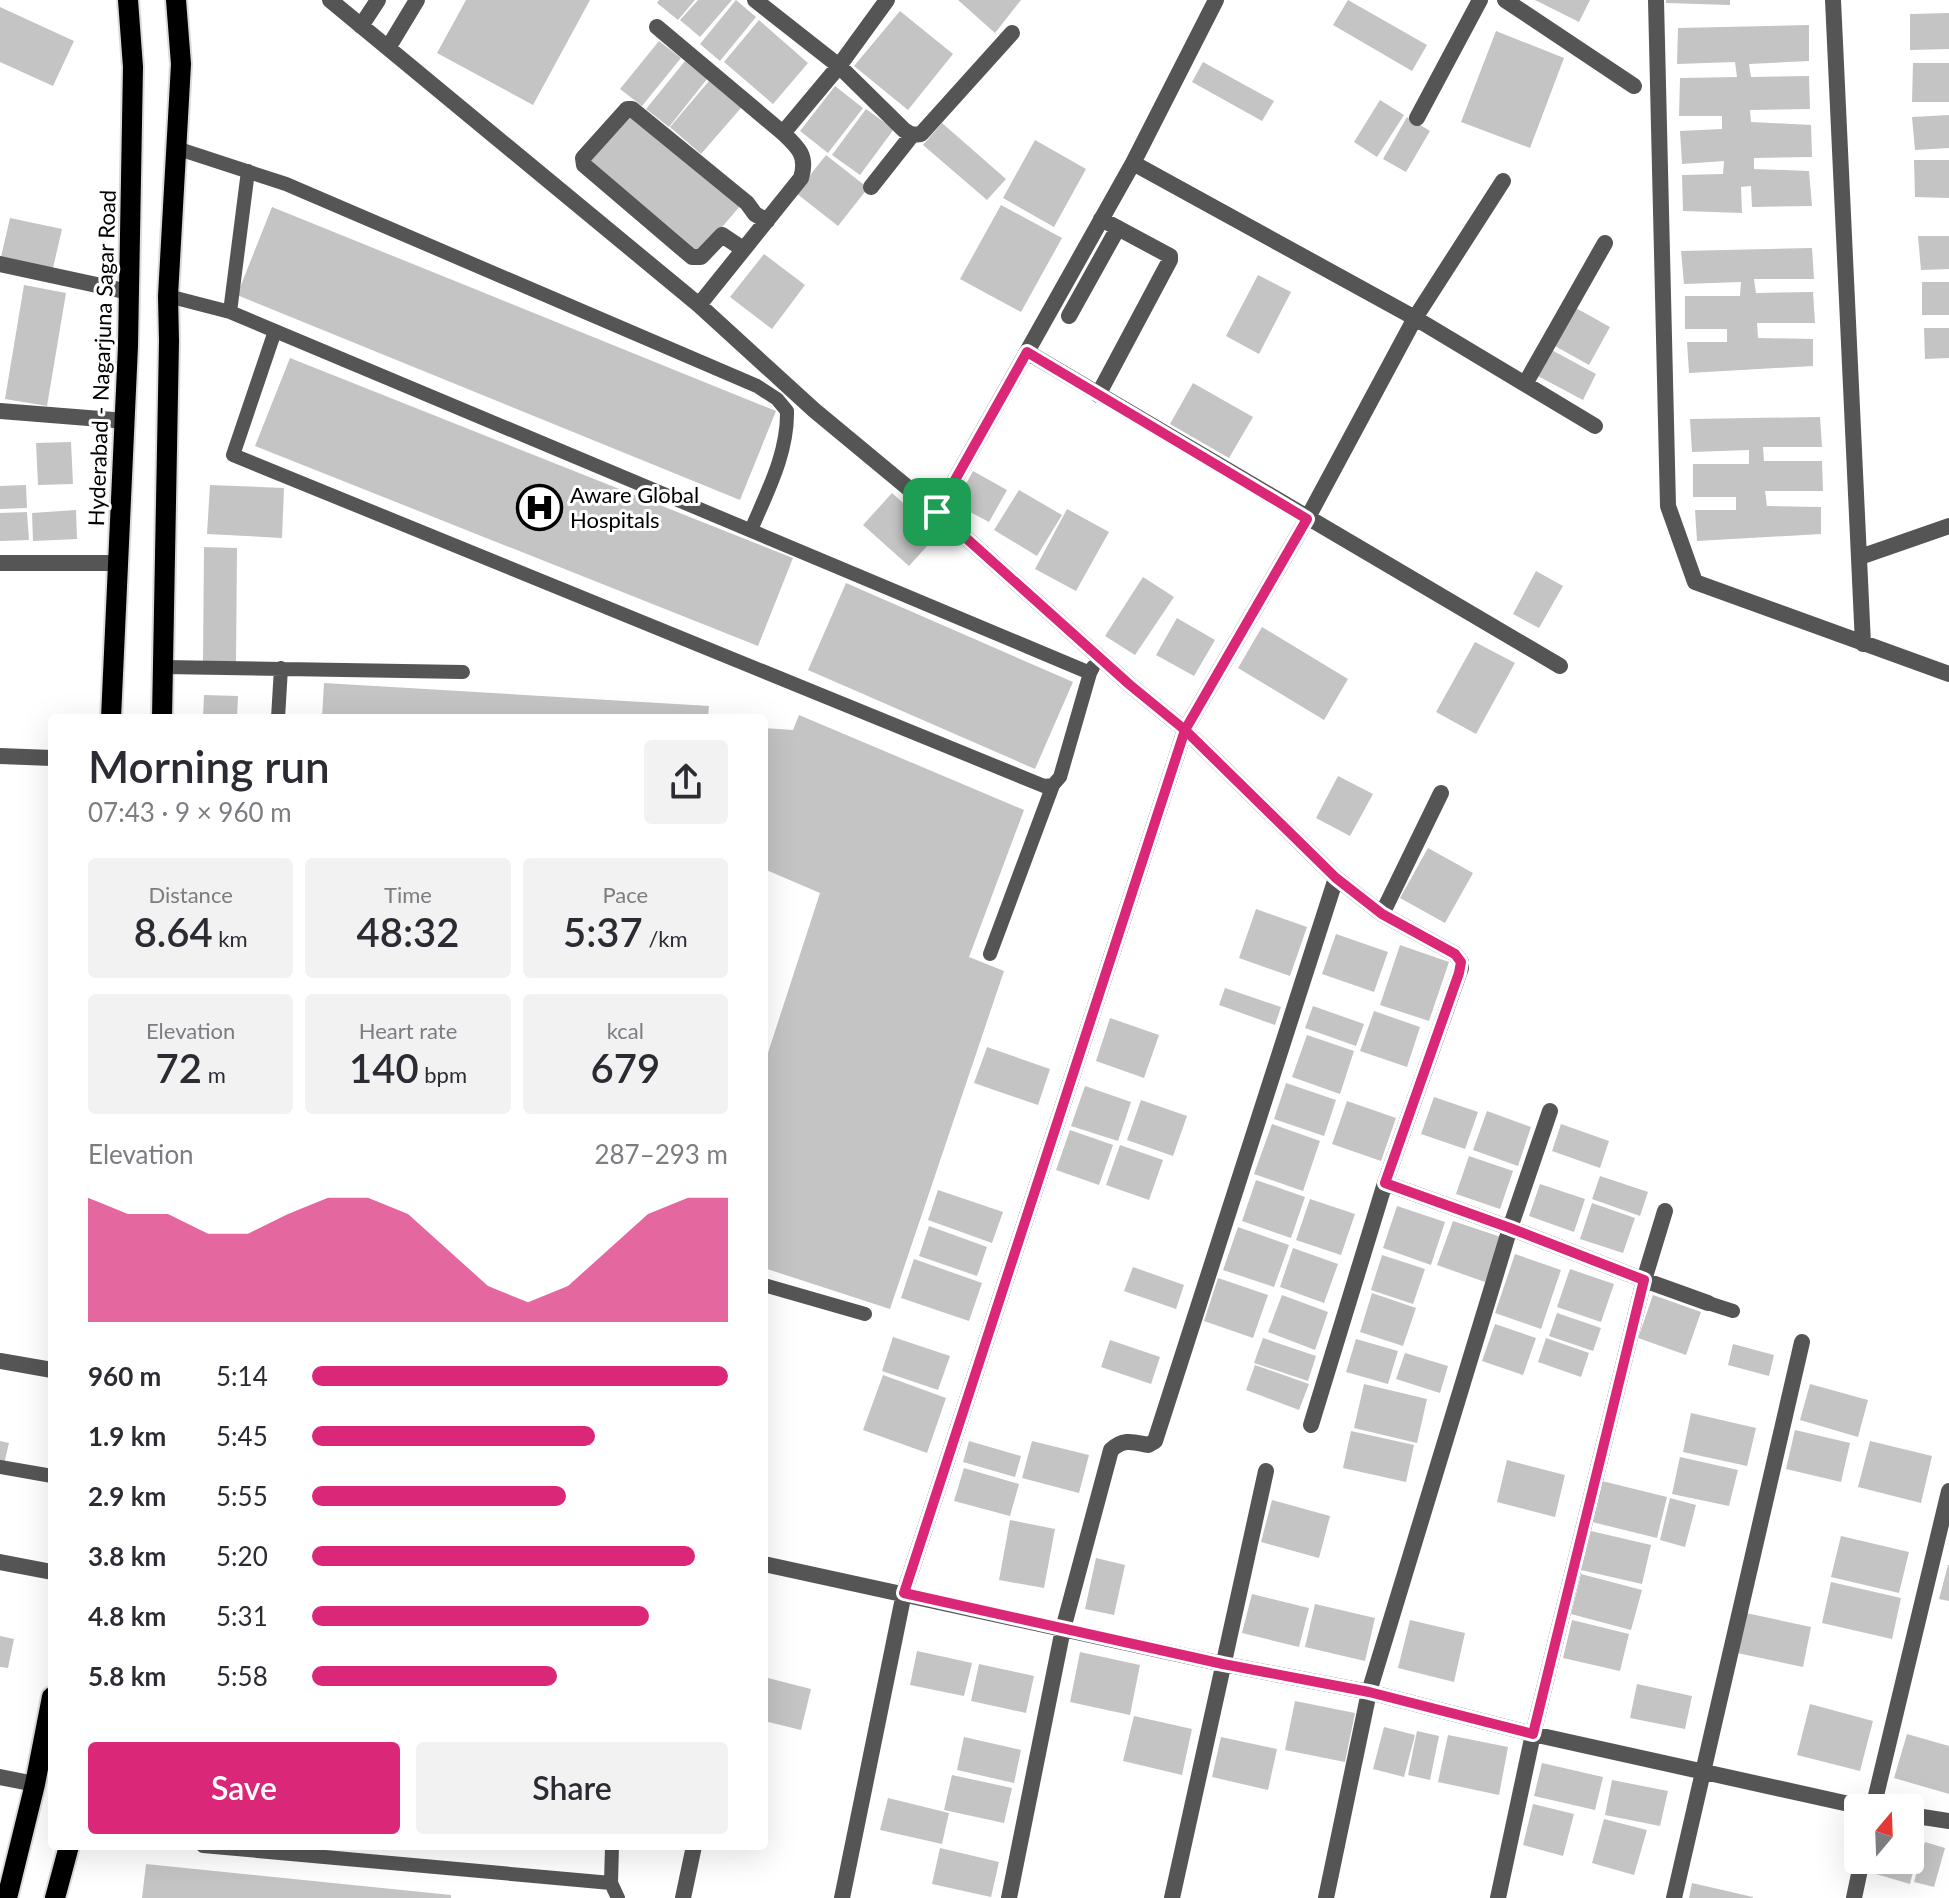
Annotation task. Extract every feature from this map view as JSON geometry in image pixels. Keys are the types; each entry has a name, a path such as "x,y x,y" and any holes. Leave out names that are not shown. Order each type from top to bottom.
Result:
{"main road":[{"name":"Hyderabad - Nagarjuna Sagar Road","path":"111,714 126,421 133,67 128,0"},
{"path":"162,714 168,296 181,64 176,0"},
{"path":"7,1898 48,1717"},
{"path":"55,1898 68,1850"}],"street":[{"path":"330,0 699,305 814,410 937,512 1095,666 1185,730 1336,878 1382,914 1455,954 1461,968 1385,1183 1311,1425"},
{"path":"361,26 378,0"},
{"path":"388,48 417,0"},
{"path":"755,0 839,66 912,135 921,134 1012,33"},
{"path":"783,133 839,66 887,0"},
{"path":"937,512 1133,163 1216,0"},
{"path":"1417,118 1480,0"},
{"path":"1505,0 1527,6 1634,86"},
{"path":"1656,0 1668,506 1695,582 1949,674"},
{"path":"1833,0 1863,644"},
{"path":"657,27 801,150 801,178 699,305"},
{"path":"743,249 722,235 701,257 692,257 584,165 583,158 627,109 636,110 747,203 755,214 767,221"},
{"path":"871,187 912,135"},
{"path":"1133,163 1415,318 1595,426"},
{"path":"842,1898 904,1593 1185,730 1307,519 1415,318 1503,181"},
{"path":"1098,395 1170,260 1170,256 1101,219"},
{"path":"1069,316 1118,228"},
{"path":"1525,384 1605,243"},
{"path":"0,264 129,292"},
{"path":"1027,352 1560,666"},
{"path":"0,411 126,421"},
{"path":"1860,557 1949,526"},
{"path":"0,563 120,563"},
{"path":"0,756 48,758"},
{"path":"1382,914 1441,793"},
{"path":"1009,1898 1063,1629 1111,1450 1119,1442 1128,1440 1148,1445 1155,1441 1336,878"},
{"path":"1326,1898 1369,1692 1510,1228 1550,1111"},
{"path":"1385,1183 1708,1303"},
{"path":"1498,1898 1533,1734 1644,1280 1665,1211"},
{"path":"1674,1898 1701,1770 1802,1342"},
{"path":"0,1361 48,1369"},
{"path":"1172,1898 1266,1471"},
{"path":"1873,1794 1949,1491"},
{"path":"0,1562 48,1571"},
{"path":"768,1565 1223,1664 1369,1692 1533,1734 1844,1802"},
{"path":"0,1777 35,1784"},
{"path":"1924,1817 1949,1821"},
{"path":"683,1898 693,1850"},
{"path":"1854,1898 1859,1874"}],"lane":[{"path":"176,148 286,184 728,373 777,399 787,411 788,432 776,472 751,530"},
{"path":"230,312 248,171"},
{"path":"168,296 230,312 751,530 1095,666 1060,777 1053,785 990,954"},
{"path":"275,331 233,455 1044,786 1053,785"},
{"path":"163,667 463,672"},
{"path":"278,714 281,668"},
{"path":"768,1286 865,1314"},
{"path":"1708,1303 1733,1311"},
{"path":"0,1467 48,1475"},
{"path":"247,1850 611,1883"},
{"path":"612,1850 611,1883 618,1898"}],"building":[{"path":"466,0 590,0 533,105 437,53"},
{"path":"659,0 695,0 678,20 657,3"},
{"path":"698,0 732,0 700,37 680,20"},
{"path":"736,0 756,17 720,61 700,44"},
{"path":"958,0 1021,0 995,33"},
{"path":"1348,0 1427,45 1412,71 1333,25"},
{"path":"1535,0 1590,0 1579,22"},
{"path":"1666,0 1730,0 1730,5 1666,3"},
{"path":"0,7 74,41 53,86 0,62"},
{"path":"900,11 953,54 908,110 854,66"},
{"path":"1949,13 1949,49 1910,50 1910,14"},
{"path":"759,20 808,63 773,104 724,62"},
{"path":"1809,25 1809,61 1749,64 1751,77 1809,76 1810,109 1750,110 1751,122 1811,125 1812,157 1754,158 1754,169 1809,171 1812,206 1752,207 1751,186 1741,187 1742,213 1683,211 1682,175 1723,174 1724,161 1682,164 1680,131 1722,129 1722,116 1679,116 1680,78 1737,77 1735,62 1677,64 1678,28"},
{"path":"1496,31 1564,58 1530,148 1461,122"},
{"path":"659,41 681,58 642,106 620,89"},
{"path":"685,61 707,79 669,127 646,109"},
{"path":"1203,62 1274,101 1262,121 1192,82"},
{"path":"1913,63 1949,63 1949,102 1912,102"},
{"path":"709,81 741,108 701,154 670,127"},
{"path":"835,86 863,108 828,153 800,131"},
{"path":"1380,100 1404,115 1377,157 1354,142"},
{"path":"866,109 894,129 860,175 832,155"},
{"path":"631,114 740,206 700,253 591,161"},
{"path":"1949,115 1949,148 1915,150 1912,117"},
{"path":"1407,117 1430,131 1406,172 1383,159"},
{"path":"942,123 1006,179 987,200 923,145"},
{"path":"1035,140 1086,169 1054,227 1003,198"},
{"path":"826,155 868,188 838,226 796,193"},
{"path":"1914,160 1949,160 1949,198 1915,197"},
{"path":"1001,205 1062,238 1021,312 960,279"},
{"path":"272,207 776,411 740,500 237,295"},
{"path":"10,218 62,229 53,268 1,257"},
{"path":"1918,236 1949,236 1949,269 1921,270"},
{"path":"1812,248 1814,279 1754,279 1756,293 1813,292 1815,323 1757,323 1758,338 1813,339 1813,366 1689,373 1687,342 1727,342 1727,329 1685,329 1685,296 1740,296 1741,282 1684,284 1681,251"},
{"path":"764,254 805,285 772,329 730,297"},
{"path":"1258,275 1291,292 1259,354 1226,336"},
{"path":"1922,282 1949,282 1949,315 1922,315"},
{"path":"24,285 66,293 47,406 5,399"},
{"path":"1576,308 1610,327 1589,365 1555,346"},
{"path":"1924,328 1949,328 1949,358 1925,359"},
{"path":"1548,348 1596,374 1583,400 1534,374"},
{"path":"290,358 793,558 758,646 255,446"},
{"path":"1193,383 1253,417 1229,458 1170,424"},
{"path":"1820,417 1822,447 1763,447 1764,461 1822,461 1823,491 1765,491 1767,506 1821,507 1821,534 1697,541 1695,510 1736,510 1736,497 1693,497 1693,464 1749,464 1749,450 1692,452 1690,419"},
{"path":"71,442 73,484 38,485 36,443"},
{"path":"973,471 1007,490 989,522 955,504"},
{"path":"26,485 27,508 0,509 0,486"},
{"path":"210,485 284,488 282,538 207,534"},
{"path":"1019,490 1062,515 1037,556 994,530"},
{"path":"892,493 938,534 909,566 863,525"},
{"path":"1067,509 1109,532 1076,591 1035,569"},
{"path":"76,510 77,539 33,541 32,513"},
{"path":"27,512 29,540 0,541 0,513"},
{"path":"204,547 237,548 236,662 203,661"},
{"path":"1536,571 1563,586 1539,628 1513,614"},
{"path":"1143,577 1174,597 1135,655 1105,636"},
{"path":"846,583 1073,682 1035,769 808,670"},
{"path":"1177,618 1215,640 1194,676 1156,655"},
{"path":"1262,627 1348,679 1324,720 1238,668"},
{"path":"1475,642 1515,663 1476,734 1436,712"},
{"path":"324,683 709,706 708,714 322,714"},
{"path":"204,695 238,696 237,714 203,714"},
{"path":"799,715 1024,810 969,957 1004,971 890,1309 768,1269 768,1053 820,893 768,871 768,728 793,730"},
{"path":"1338,776 1373,794 1350,836 1316,818"},
{"path":"1428,848 1473,873 1445,923 1400,898"},
{"path":"1256,909 1307,927 1290,976 1239,958"},
{"path":"1336,934 1388,952 1374,992 1322,974"},
{"path":"1400,945 1449,962 1429,1021 1380,1005"},
{"path":"1225,988 1281,1007 1275,1025 1219,1005"},
{"path":"1313,1006 1364,1024 1356,1046 1305,1028"},
{"path":"1374,1011 1420,1027 1407,1067 1360,1051"},
{"path":"1110,1018 1159,1035 1144,1078 1096,1061"},
{"path":"1307,1035 1354,1051 1340,1094 1292,1077"},
{"path":"987,1047 1050,1069 1038,1105 974,1083"},
{"path":"1286,1083 1336,1100 1324,1136 1274,1119"},
{"path":"1085,1086 1131,1102 1118,1141 1071,1126"},
{"path":"1434,1097 1478,1112 1465,1149 1421,1134"},
{"path":"1141,1100 1187,1116 1173,1156 1127,1140"},
{"path":"1347,1101 1396,1118 1381,1161 1332,1144"},
{"path":"1487,1111 1531,1127 1518,1166 1473,1150"},
{"path":"1272,1124 1320,1141 1303,1191 1254,1174"},
{"path":"1561,1124 1609,1141 1600,1168 1552,1151"},
{"path":"1070,1130 1113,1145 1099,1185 1056,1170"},
{"path":"1120,1145 1163,1160 1149,1200 1106,1185"},
{"path":"1469,1156 1513,1171 1500,1209 1456,1194"},
{"path":"1600,1176 1648,1192 1640,1216 1592,1199"},
{"path":"1256,1180 1305,1197 1291,1238 1242,1221"},
{"path":"1540,1184 1585,1199 1574,1232 1529,1216"},
{"path":"938,1190 1003,1212 992,1243 928,1220"},
{"path":"1310,1199 1355,1214 1341,1255 1296,1240"},
{"path":"1592,1203 1635,1218 1623,1253 1580,1239"},
{"path":"1397,1206 1445,1222 1431,1265 1383,1248"},
{"path":"1453,1221 1501,1237 1485,1282 1437,1265"},
{"path":"929,1226 987,1247 977,1276 919,1256"},
{"path":"1238,1227 1289,1245 1274,1287 1223,1270"},
{"path":"1293,1248 1338,1264 1324,1303 1280,1287"},
{"path":"1515,1254 1561,1270 1541,1329 1495,1313"},
{"path":"1382,1255 1425,1269 1413,1304 1371,1290"},
{"path":"914,1259 982,1283 969,1321 901,1298"},
{"path":"1133,1267 1184,1285 1176,1309 1124,1291"},
{"path":"1570,1269 1614,1284 1601,1322 1557,1307"},
{"path":"1218,1278 1268,1295 1253,1338 1204,1321"},
{"path":"1372,1293 1416,1308 1403,1346 1360,1332"},
{"path":"1282,1295 1328,1312 1315,1350 1268,1332"},
{"path":"1653,1295 1701,1312 1686,1355 1638,1338"},
{"path":"1557,1313 1601,1328 1593,1351 1549,1336"},
{"path":"1495,1324 1536,1338 1523,1375 1482,1361"},
{"path":"893,1337 950,1356 938,1390 882,1371"},
{"path":"1263,1338 1316,1356 1308,1381 1254,1363"},
{"path":"1546,1338 1589,1353 1581,1377 1538,1362"},
{"path":"1356,1339 1398,1351 1388,1384 1346,1372"},
{"path":"1110,1340 1160,1357 1151,1384 1101,1367"},
{"path":"1733,1344 1774,1355 1769,1376 1728,1365"},
{"path":"1405,1353 1448,1366 1440,1393 1396,1379"},
{"path":"1255,1365 1309,1384 1299,1410 1246,1390"},
{"path":"883,1375 946,1398 927,1453 863,1430"},
{"path":"1364,1384 1427,1399 1417,1443 1354,1428"},
{"path":"1810,1384 1868,1400 1858,1437 1800,1420"},
{"path":"1691,1413 1756,1428 1747,1466 1683,1452"},
{"path":"1795,1430 1850,1443 1841,1482 1786,1469"},
{"path":"1351,1431 1414,1445 1406,1482 1343,1468"},
{"path":"0,1441 9,1443 3,1468 0,1467"},
{"path":"969,1441 1021,1456 1015,1477 963,1462"},
{"path":"1032,1441 1089,1455 1079,1493 1022,1478"},
{"path":"1870,1441 1932,1456 1921,1503 1858,1487"},
{"path":"1680,1457 1738,1470 1729,1506 1672,1494"},
{"path":"1507,1460 1565,1475 1555,1517 1497,1502"},
{"path":"964,1468 1019,1484 1010,1516 954,1501"},
{"path":"1602,1481 1667,1497 1657,1538 1592,1522"},
{"path":"1670,1498 1696,1505 1685,1547 1660,1540"},
{"path":"1272,1500 1330,1516 1319,1558 1261,1542"},
{"path":"1010,1520 1055,1529 1044,1588 999,1580"},
{"path":"1591,1531 1651,1545 1642,1584 1581,1570"},
{"path":"1841,1536 1909,1552 1899,1593 1831,1577"},
{"path":"1096,1558 1125,1565 1114,1615 1085,1609"},
{"path":"1949,1565 1949,1601 1939,1599"},
{"path":"1581,1574 1642,1590 1631,1630 1571,1614"},
{"path":"1831,1582 1901,1598 1892,1639 1822,1623"},
{"path":"1252,1594 1309,1608 1299,1647 1242,1633"},
{"path":"1315,1604 1375,1618 1365,1661 1305,1647"},
{"path":"1746,1613 1811,1627 1803,1667 1737,1653"},
{"path":"1410,1620 1465,1633 1454,1682 1398,1668"},
{"path":"1572,1620 1629,1634 1620,1671 1563,1658"},
{"path":"0,1636 14,1639 8,1668 0,1667"},
{"path":"917,1651 972,1663 964,1696 910,1685"},
{"path":"1080,1652 1140,1665 1130,1715 1070,1702"},
{"path":"979,1664 1034,1676 1026,1713 971,1701"},
{"path":"768,1678 811,1689 801,1730 768,1722"},
{"path":"1637,1684 1692,1696 1685,1729 1630,1718"},
{"path":"1295,1701 1355,1713 1345,1762 1285,1750"},
{"path":"1810,1704 1873,1721 1860,1771 1797,1755"},
{"path":"1134,1716 1192,1729 1182,1775 1123,1761"},
{"path":"1384,1727 1415,1735 1404,1777 1373,1769"},
{"path":"1417,1731 1439,1736 1430,1780 1408,1775"},
{"path":"1907,1734 1949,1746 1949,1794 1894,1778"},
{"path":"1448,1735 1508,1747 1499,1795 1438,1782"},
{"path":"964,1737 1021,1750 1014,1783 957,1770"},
{"path":"1221,1737 1277,1749 1268,1790 1212,1777"},
{"path":"1542,1763 1603,1777 1595,1810 1534,1796"},
{"path":"952,1775 1012,1788 1004,1823 944,1810"},
{"path":"1612,1780 1668,1791 1660,1826 1605,1815"},
{"path":"888,1798 949,1813 942,1844 880,1830"},
{"path":"1533,1804 1574,1814 1563,1856 1523,1845"},
{"path":"1604,1819 1647,1830 1634,1875 1592,1863"},
{"path":"1925,1842 1945,1848 1934,1887 1914,1882 1916,1874 1924,1874"},
{"path":"940,1848 999,1862 991,1897 932,1884"},
{"path":"146,1864 451,1895 451,1898 142,1898"},
{"path":"1876,1874 1912,1874 1910,1884"},
{"path":"1692,1883 1753,1897 1753,1898 1689,1898"}],"place":[{"name":"Aware Global Hospitals","path":"539,508"}],"route":[{"path":"937,512 1027,352 1307,519 1185,730 1336,878 1382,914 1455,954 1461,962 1385,1183 1644,1280 1533,1734 1369,1692 1223,1664 904,1593 1185,730 1130,685 937,512"}]}
